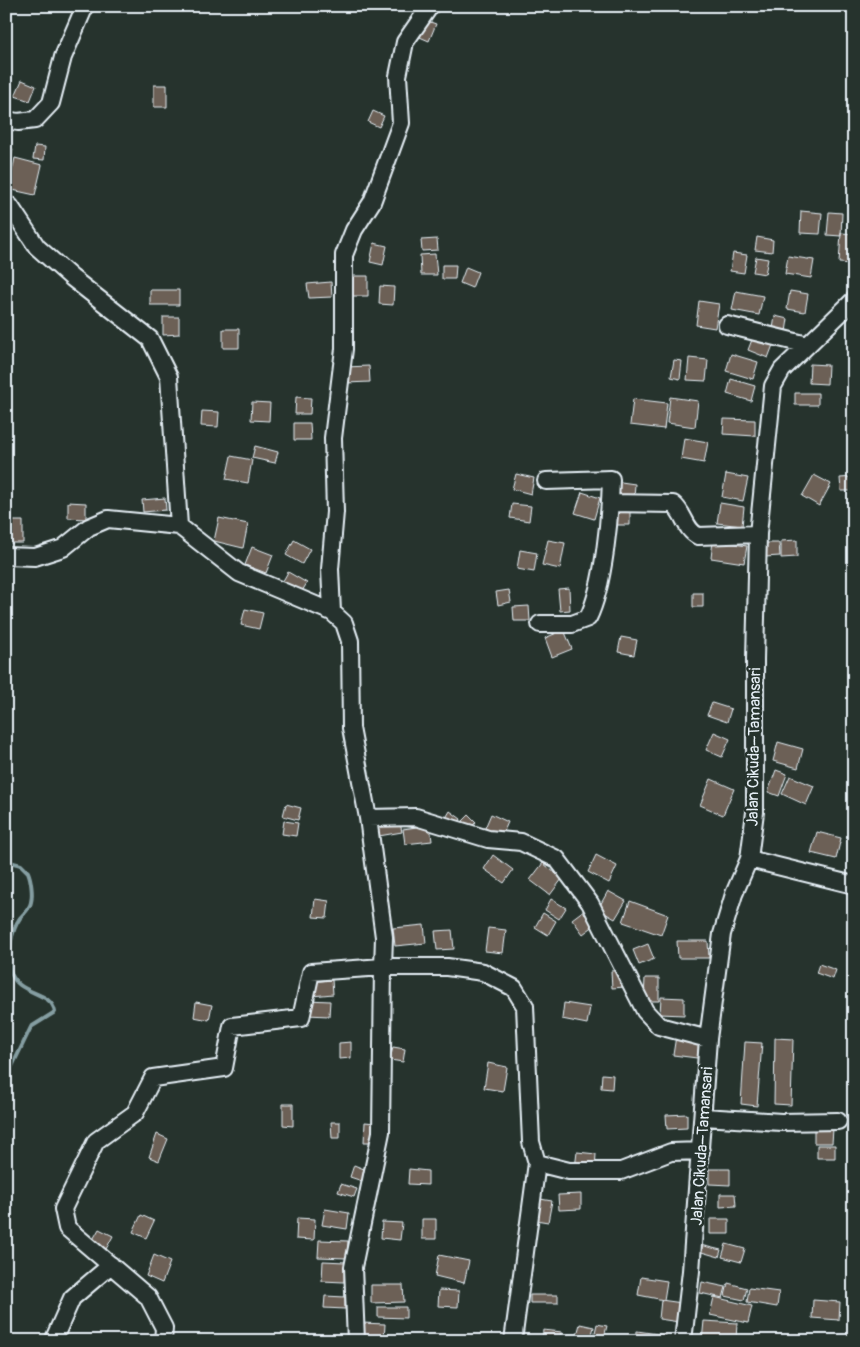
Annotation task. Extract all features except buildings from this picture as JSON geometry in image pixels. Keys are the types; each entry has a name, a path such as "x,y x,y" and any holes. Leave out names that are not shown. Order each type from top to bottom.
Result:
{"street":[{"path":"6,120 18,122 35,120 51,103 63,58 85,6"},
{"path":"332,612 330,569 335,512 333,438 344,349 344,254 354,230 372,202 401,123 398,76 405,42 430,6"},
{"path":"6,205 10,206 37,247 72,278 150,339 169,377 179,526"},
{"name":"Jalan Cikuda–Tamansari","path":"684,1341 704,1117 708,1039 722,934 734,894 749,859 755,812 755,659 758,534 773,386 782,370 854,300"},
{"path":"727,325 808,345"},
{"path":"540,624 572,624 588,618 593,608 610,503 611,480 546,481"},
{"path":"610,503 673,504 678,508 690,532 698,536 758,534"},
{"path":"6,556 35,557 63,548 89,527 108,520 179,526 239,573 332,612 344,623 350,641 351,728 368,818 384,937 381,1132 353,1267 356,1341"},
{"path":"368,818 416,817 488,839 521,842 556,859 590,903 645,1011 659,1026 708,1039"},
{"path":"749,859 854,885"},
{"path":"163,1341 164,1328 148,1297 67,1228 63,1210 96,1141 134,1113 153,1078 224,1068 232,1026 301,1018 311,972 383,967 447,968 483,972 514,988 525,1006 531,1142 536,1163 513,1341"},
{"path":"704,1117 781,1122 838,1121"},
{"path":"536,1163 570,1171 622,1171 672,1152 701,1152"},
{"path":"53,1341 72,1298 111,1265"}],"waterway":[{"path":"6,861 21,865 28,872 32,891 32,899 28,909 17,923 12,936 9,950 10,970 19,985 47,1000 55,1012 31,1027 6,1079"}]}
